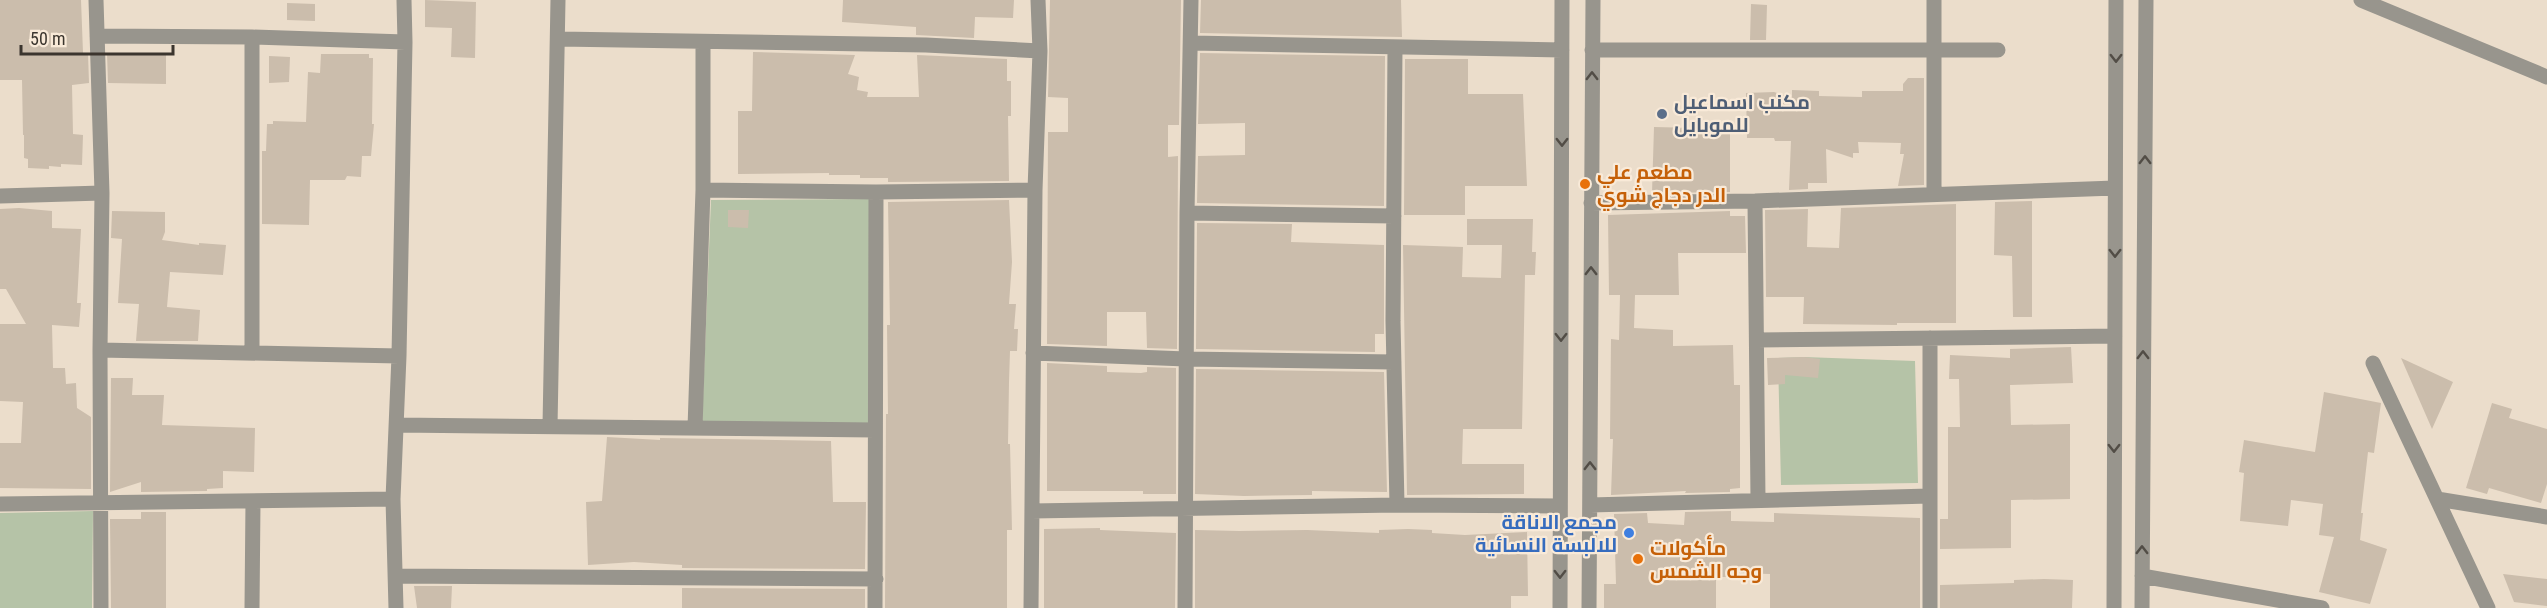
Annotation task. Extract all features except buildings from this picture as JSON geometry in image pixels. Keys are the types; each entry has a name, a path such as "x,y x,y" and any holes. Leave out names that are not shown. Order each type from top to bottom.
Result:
{"street":[{"path":"96,0 102,193 101,608"},
{"path":"396,608 393,499 399,356 404,0"},
{"path":"550,426 558,0"},
{"path":"1031,608 1035,190 1040,51 1038,0"},
{"path":"1185,608 1187,213 1191,0"},
{"path":"1560,608 1562,0"},
{"path":"1589,608 1593,0"},
{"path":"1934,0 1934,194"},
{"path":"2114,608 2116,0"},
{"path":"2142,608 2146,0"},
{"path":"2361,0 2547,77"},
{"path":"97,36 252,37 405,42"},
{"path":"252,37 252,351"},
{"path":"559,39 926,45 1040,51"},
{"path":"695,428 703,190 703,43"},
{"path":"1191,43 1562,50"},
{"path":"1395,47 1394,362 1397,506"},
{"path":"1592,50 1998,50"},
{"path":"1591,203 1755,201 2115,188"},
{"path":"703,190 876,192 1035,190"},
{"path":"875,608 876,192"},
{"path":"0,196 102,193"},
{"path":"1755,201 1758,500"},
{"path":"1187,213 1394,216"},
{"path":"1757,340 2115,336"},
{"path":"1930,338 1930,608"},
{"path":"100,350 252,351 399,356"},
{"path":"1033,352 1394,362"},
{"path":"2373,363 2488,608"},
{"path":"397,425 875,429"},
{"path":"1590,505 1930,496"},
{"path":"0,504 393,499"},
{"path":"2437,499 2547,517"},
{"path":"252,608 253,501"},
{"path":"1032,511 1560,506"},
{"path":"396,576 876,579"},
{"path":"2142,576 2322,608"}],"green space":[{"path":"870,199 872,424 702,423 711,200"},
{"path":"1778,358 1915,361 1918,483 1781,485"},
{"path":"93,511 92,608 0,608 0,513"}],"place":[{"name":"مكنب اسماعيل للموبايل","path":"1662,114"},
{"name":"مطعم علي الدر دجاج شوي","path":"1585,184"},
{"name":"مجمع الاناقة للالبسة النسائية","path":"1629,533"},
{"name":"مأكولات وجه الشمس","path":"1638,559"}]}
